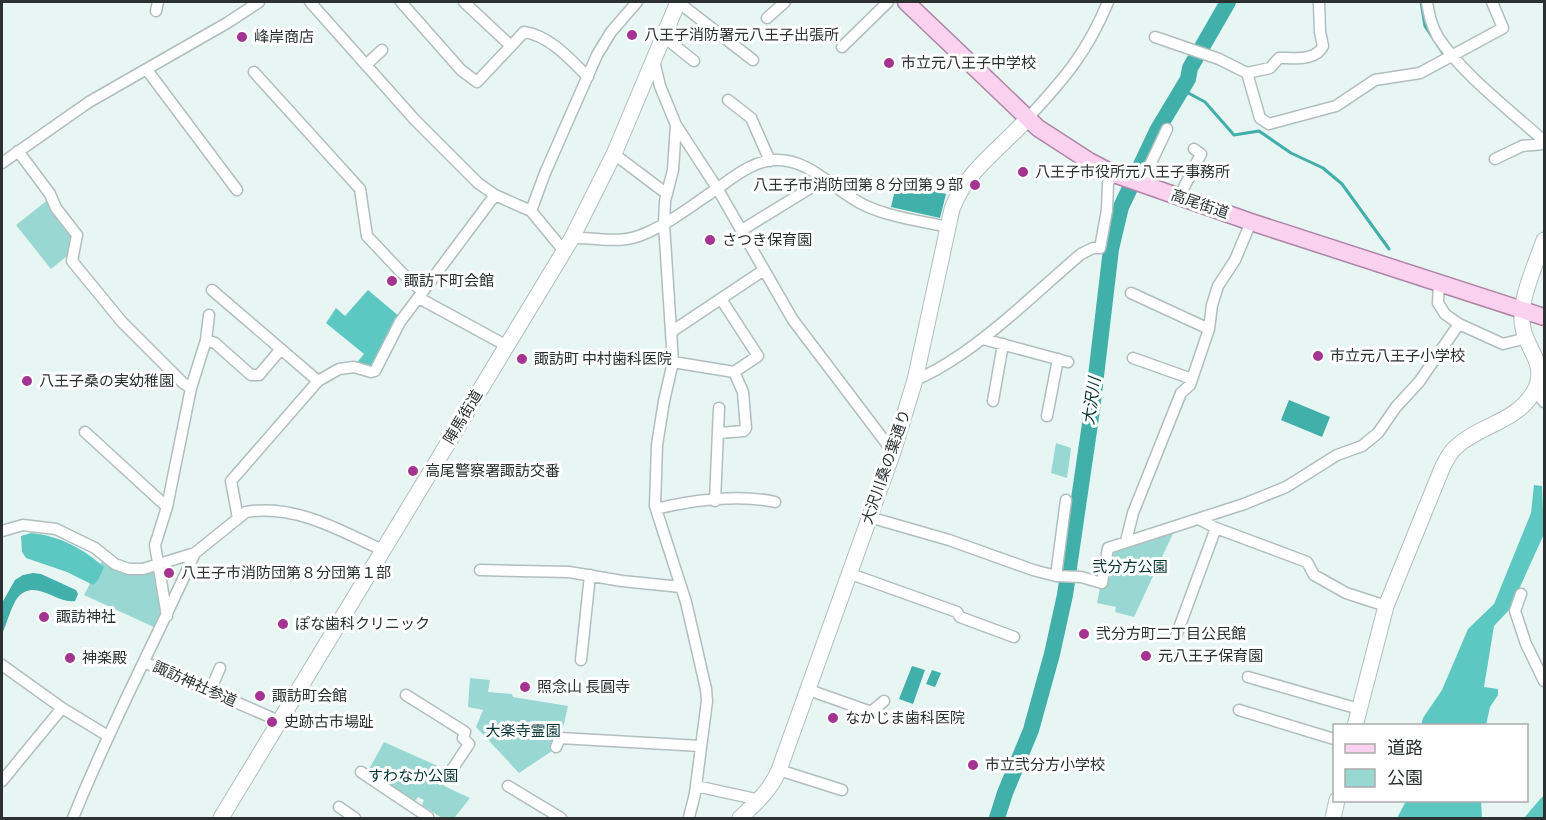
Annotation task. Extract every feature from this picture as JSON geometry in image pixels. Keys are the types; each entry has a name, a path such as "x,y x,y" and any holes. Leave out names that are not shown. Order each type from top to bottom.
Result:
{"main road":[{"name":"高尾街道","path":"906,2 1026,119 1055,140 1129,179 1251,222 1545,317"}],"street":[{"path":"2,163 89,102 227,24 259,2"},
{"path":"310,2 415,120 478,183 495,195 531,211 568,244 591,237 617,242 642,235 664,224 752,166 776,160 789,162 809,170 863,205 948,227"},
{"path":"401,2 461,70 477,82 524,33 533,33 564,53 588,77"},
{"path":"464,2 511,46"},
{"path":"531,211 545,173 608,37 637,2"},
{"path":"678,2 753,60"},
{"name":"陣馬街道","path":"221,819 568,244 614,154 678,2"},
{"path":"767,18 785,2"},
{"path":"842,47 888,2"},
{"path":"1026,119 1077,61 1088,45 1108,2"},
{"path":"1155,37 1219,59 1247,73 1270,68 1279,58 1299,58 1320,52 1323,46 1319,2"},
{"path":"1427,2 1429,18 1452,56 1545,142"},
{"path":"1247,73 1260,118 1269,124 1336,106 1375,80 1420,73 1503,28 1492,2"},
{"path":"664,37 694,61"},
{"path":"366,65 382,50"},
{"path":"654,61 662,93 676,124 717,188 798,327 893,452"},
{"path":"147,70 237,190"},
{"path":"254,72 360,189 367,236 421,295 507,346"},
{"path":"728,100 751,118 770,161"},
{"name":"大沢川桑の葉通り","path":"740,819 773,785 893,452 915,380 957,194 968,179 1026,119"},
{"path":"676,124 673,170 667,194 664,224 673,362 657,445 656,509 681,587 706,689 695,798 691,802 690,819"},
{"path":"915,380 933,374 983,339 1081,254 1093,248 1100,248 1107,210 1108,183 1129,179 1167,129"},
{"path":"1495,159 1521,146 1545,142"},
{"path":"1179,197 1201,154 1194,149"},
{"path":"18,151 77,235 72,261 122,322 183,383 191,388"},
{"path":"614,154 667,194"},
{"path":"742,230 825,179"},
{"path":"238,518 231,481 318,381 339,369 354,367 371,372 375,370 400,322 495,195"},
{"path":"1126,541 1133,513 1180,393 1190,385 1209,329 1212,305 1218,286 1235,261 1251,222"},
{"path":"1355,724 1386,606 1450,453 1462,442 1515,414 1540,396 1543,375 1535,351 1523,330 1523,309 1528,286 1545,240"},
{"path":"671,332 764,270"},
{"path":"1439,283 1437,303 1445,314 1459,324 1503,344 1527,338"},
{"path":"212,290 318,381"},
{"path":"1131,293 1209,329"},
{"path":"673,362 734,372 758,356 721,299"},
{"path":"167,616 155,545 167,507 191,388 206,340 209,315"},
{"path":"869,517 949,540 1058,576 1075,576 1102,583 1108,548 1244,504 1286,487 1337,455 1362,446 1378,433 1396,407 1419,382 1459,324"},
{"path":"983,339 1063,361 1047,416"},
{"path":"206,340 215,343 255,376 259,375 280,349"},
{"path":"993,401 1003,344"},
{"path":"1133,358 1192,379"},
{"path":"719,433 746,428 743,392 734,372"},
{"path":"715,501 719,408"},
{"path":"85,432 167,507"},
{"path":"656,509 694,502 756,498 775,502"},
{"path":"1058,576 1066,500"},
{"path":"2,531 23,525 56,529 95,548 115,564 129,569 143,569 195,554 246,512 256,510 282,512 317,520 382,550"},
{"path":"1200,519 1216,528 1307,562 1314,574 1346,593 1386,606"},
{"path":"1176,636 1216,528"},
{"path":"73,819 108,736 195,554"},
{"path":"480,570 569,573 681,587"},
{"path":"848,573 957,612 960,617 1014,637"},
{"path":"581,660 590,575"},
{"path":"1521,594 1515,611 1526,644 1545,681"},
{"name":"諏訪神社参道","path":"144,662 279,721"},
{"path":"2,665 62,708 108,736"},
{"path":"210,691 220,668"},
{"path":"1248,677 1359,709"},
{"path":"809,690 871,712 884,701"},
{"path":"406,695 465,732 463,738 469,744 453,768"},
{"path":"2,781 62,708"},
{"path":"1239,710 1333,738"},
{"path":"556,747 560,738 701,746"},
{"path":"779,770 842,790"},
{"path":"361,772 428,817"},
{"path":"508,786 561,819"},
{"path":"696,786 760,800"},
{"path":"1333,819 1337,802"},
{"path":"339,807 355,819"}],"green space":[{"path":"49,199 71,233 67,256 51,269 16,225"},
{"path":"1056,443 1071,448 1067,478 1051,473"},
{"name":"弐分方公園","path":"1176,527 1134,617 1115,612 1116,607 1097,603 1108,548"},
{"path":"102,561 114,569 127,573 155,571 163,615 156,628 84,595"},
{"name":"大楽寺霊園","path":"470,678 490,680 488,692 512,694 513,697 568,706 564,724 552,751 519,773 476,727 483,710 468,707"},
{"name":"すわなか公園","path":"384,742 451,772 444,786 470,798 455,817 442,818 422,805 424,800 418,797 415,801 368,771"}],"shaded area":[{"path":"897,182 946,194 940,218 891,207"},
{"path":"368,290 400,317 373,368 355,365 364,354 326,323 336,308 345,316"},
{"path":"1289,400 1330,417 1322,437 1281,420"},
{"path":"1534,485 1542,486 1544,534 1510,609 1494,626 1484,687 1498,689 1498,695 1490,707 1486,724 1422,724 1423,718 1442,690 1468,629 1494,604 1531,513"},
{"path":"31,533 61,540 87,554 104,567 98,580 93,585 67,572 26,558 22,552 21,536"},
{"path":"33,573 41,574 76,590 78,594 75,601 61,599 40,591 27,591 20,595 15,603 2,634 2,603 15,580"},
{"path":"912,666 925,670 913,704 899,699"},
{"path":"932,670 941,673 935,687 926,684"},
{"path":"1544,796 1543,818 1524,818 1541,798"},
{"path":"1405,802 1481,802 1482,818 1397,818"}],"waterway":[{"name":"大沢川","path":"997,818 1031,730 1052,654 1065,595 1092,410 1111,249 1121,207 1158,129 1188,79 1190,68 1228,2"},
{"path":"1421,2 1425,26 1444,55"},
{"path":"1181,89 1205,102 1234,135 1259,131 1291,153 1323,168 1342,184 1389,249"},
{"name":"大沢川","path":"1065,570 1070,569"}],"place":[{"name":"八王子消防署元八王子出張所","path":"632,35"},
{"name":"峰岸商店","path":"242,37"},
{"name":"市立元八王子中学校","path":"889,63"},
{"name":"八王子市役所元八王子事務所","path":"1023,172"},
{"name":"八王子市消防団第８分団第９部","path":"975,185"},
{"name":"さつき保育園","path":"710,240"},
{"name":"諏訪下町会館","path":"392,281"},
{"name":"市立元八王子小学校","path":"1318,356"},
{"name":"諏訪町 中村歯科医院","path":"522,359"},
{"name":"八王子桑の実幼稚園","path":"27,381"},
{"name":"高尾警察署諏訪交番","path":"413,471"},
{"name":"八王子市消防団第８分団第１部","path":"169,573"},
{"name":"諏訪神社","path":"44,617"},
{"name":"ぽな歯科クリニック","path":"283,624"},
{"name":"弐分方町二丁目公民館","path":"1084,634"},
{"name":"元八王子保育園","path":"1146,656"},
{"name":"神楽殿","path":"70,658"},
{"name":"照念山 長圓寺","path":"525,687"},
{"name":"諏訪町会館","path":"260,696"},
{"name":"なかじま歯科医院","path":"833,718"},
{"name":"史跡古市場趾","path":"272,722"},
{"name":"市立弐分方小学校","path":"973,765"}]}
